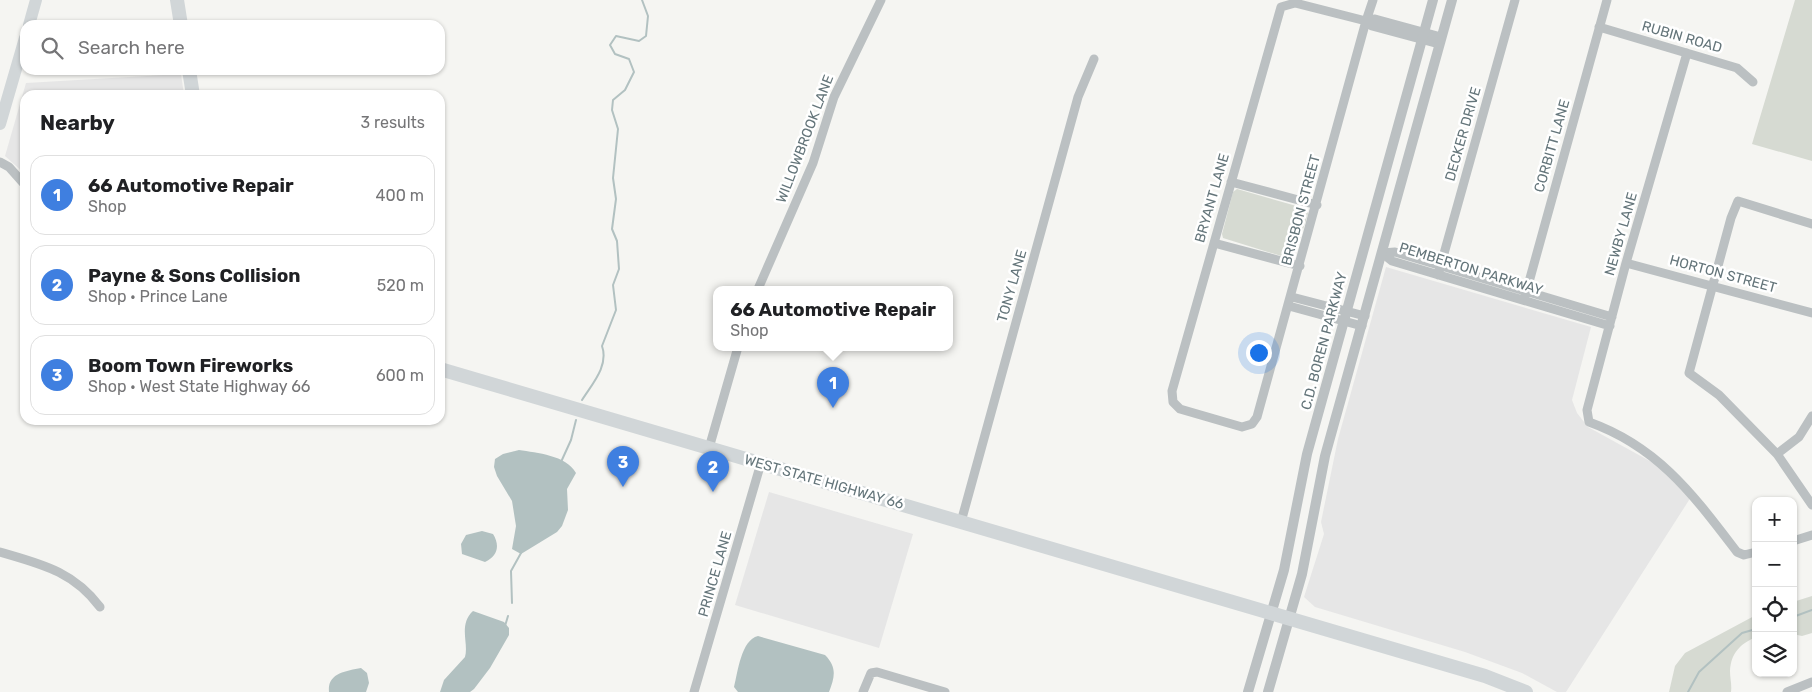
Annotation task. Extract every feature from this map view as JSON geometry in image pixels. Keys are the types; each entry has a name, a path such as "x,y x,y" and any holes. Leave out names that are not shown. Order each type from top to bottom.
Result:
{"main road":[{"path":"30,20 36,0"},
{"path":"177,0 180,20"},
{"path":"0,124 20,55"},
{"path":"190,75 192,90"},
{"name":"WEST STATE HIGHWAY 66","path":"445,371 1209,594 1485,676 1526,692"}],"street":[{"name":"WILLOWBROOK LANE","path":"759,286 813,163 834,96 881,0"},
{"name":"BRISBON STREET","path":"1252,424 1257,417 1292,297 1373,0"},
{"name":"C.D. BOREN PARKWAY","path":"1248,692 1272,613 1290,543 1307,454 1433,0"},
{"path":"1268,692 1302,574 1325,456 1452,0"},
{"name":"DECKER DRIVE","path":"1439,270 1515,0"},
{"name":"CORBITT LANE","path":"1525,295 1607,0"},
{"name":"BRYANT LANE","path":"1252,424 1242,426 1180,409 1173,402 1172,390 1278,12 1284,5 1295,3 1366,21"},
{"path":"1366,21 1372,26 1440,41"},
{"name":"RUBIN ROAD","path":"1599,27 1737,68 1753,82"},
{"name":"NEWBY LANE","path":"1687,53 1626,263 1587,410 1589,422 1648,452 1688,488 1740,554 1752,552"},
{"name":"TONY LANE","path":"961,522 1078,97 1094,59"},
{"path":"0,162 8,167 20,180"},
{"path":"1231,182 1316,205"},
{"path":"1812,224 1738,201 1731,218 1689,373 1719,395 1777,454 1812,505"},
{"path":"1214,242 1300,266"},
{"path":"1364,248 1382,253"},
{"name":"PEMBERTON PARKWAY","path":"1382,253 1395,252 1439,270 1611,321"},
{"name":"HORTON STREET","path":"1626,263 1812,313"},
{"path":"1292,297 1363,321"},
{"path":"1289,306 1345,315"},
{"path":"709,448 737,351"},
{"path":"1777,454 1799,437 1812,416"},
{"name":"PRINCE LANE","path":"694,692 761,463"},
{"path":"1797,540 1812,535"},
{"path":"0,552 39,564 70,577 92,596 100,607"},
{"path":"863,692 871,673 877,672 945,692"},
{"path":"1787,692 1812,682"}],"shaded area":[{"path":"1795,0 1812,0 1812,161 1752,144"},
{"path":"181,75 183,90 24,90 26,83"},
{"path":"20,104 20,170 5,156"},
{"path":"1237,189 1307,209 1308,214 1294,257 1291,259 1223,238 1222,234 1233,192"},
{"path":"1386,267 1591,327 1572,400 1577,413 1588,427 1657,465 1691,497 1566,692 1557,692 1522,673 1465,652 1315,607 1304,597 1324,534 1321,522 1338,439"},
{"path":"519,450 551,456 565,462 576,473 567,489 568,510 562,526 557,532 521,554 512,549 516,526 512,501 497,476 494,467 495,459 503,454"},
{"path":"769,492 913,534 879,648 735,605"},
{"path":"482,531 493,534 497,542 493,557 485,562 462,554 461,544 466,535"},
{"path":"1812,596 1812,633 1802,636 1797,635 1797,601"},
{"path":"473,611 504,622 509,628 509,635 490,668 474,689 470,692 440,692 444,680 465,657 466,622"},
{"path":"1752,617 1752,639 1741,646 1732,659 1730,671 1731,692 1669,692 1675,666 1685,653"},
{"path":"758,636 825,655 832,664 834,672 829,692 738,692 734,687 741,657 752,639"},
{"path":"361,668 367,673 369,683 366,692 329,692 329,686 334,677 344,672"}],"waterway":[{"path":"582,400 601,368 604,353 602,346 616,310 613,285 619,269 617,241 612,229 616,199 613,178 618,129 612,110 613,100 625,90 634,72 629,59 615,54 610,45 616,36 639,41 646,36 648,16 642,0"},
{"path":"561,462 571,440 576,420"},
{"path":"512,603 511,571 521,553"},
{"path":"1797,616 1812,610"},
{"path":"505,626 508,616"},
{"path":"1688,692 1699,672 1742,633 1752,630"}],"place":[{"name":"66 Automotive Repair","path":"833,408"},
{"name":"Boom Town Fireworks","path":"623,487"},
{"name":"Payne & Sons Collision","path":"713,492"}]}
